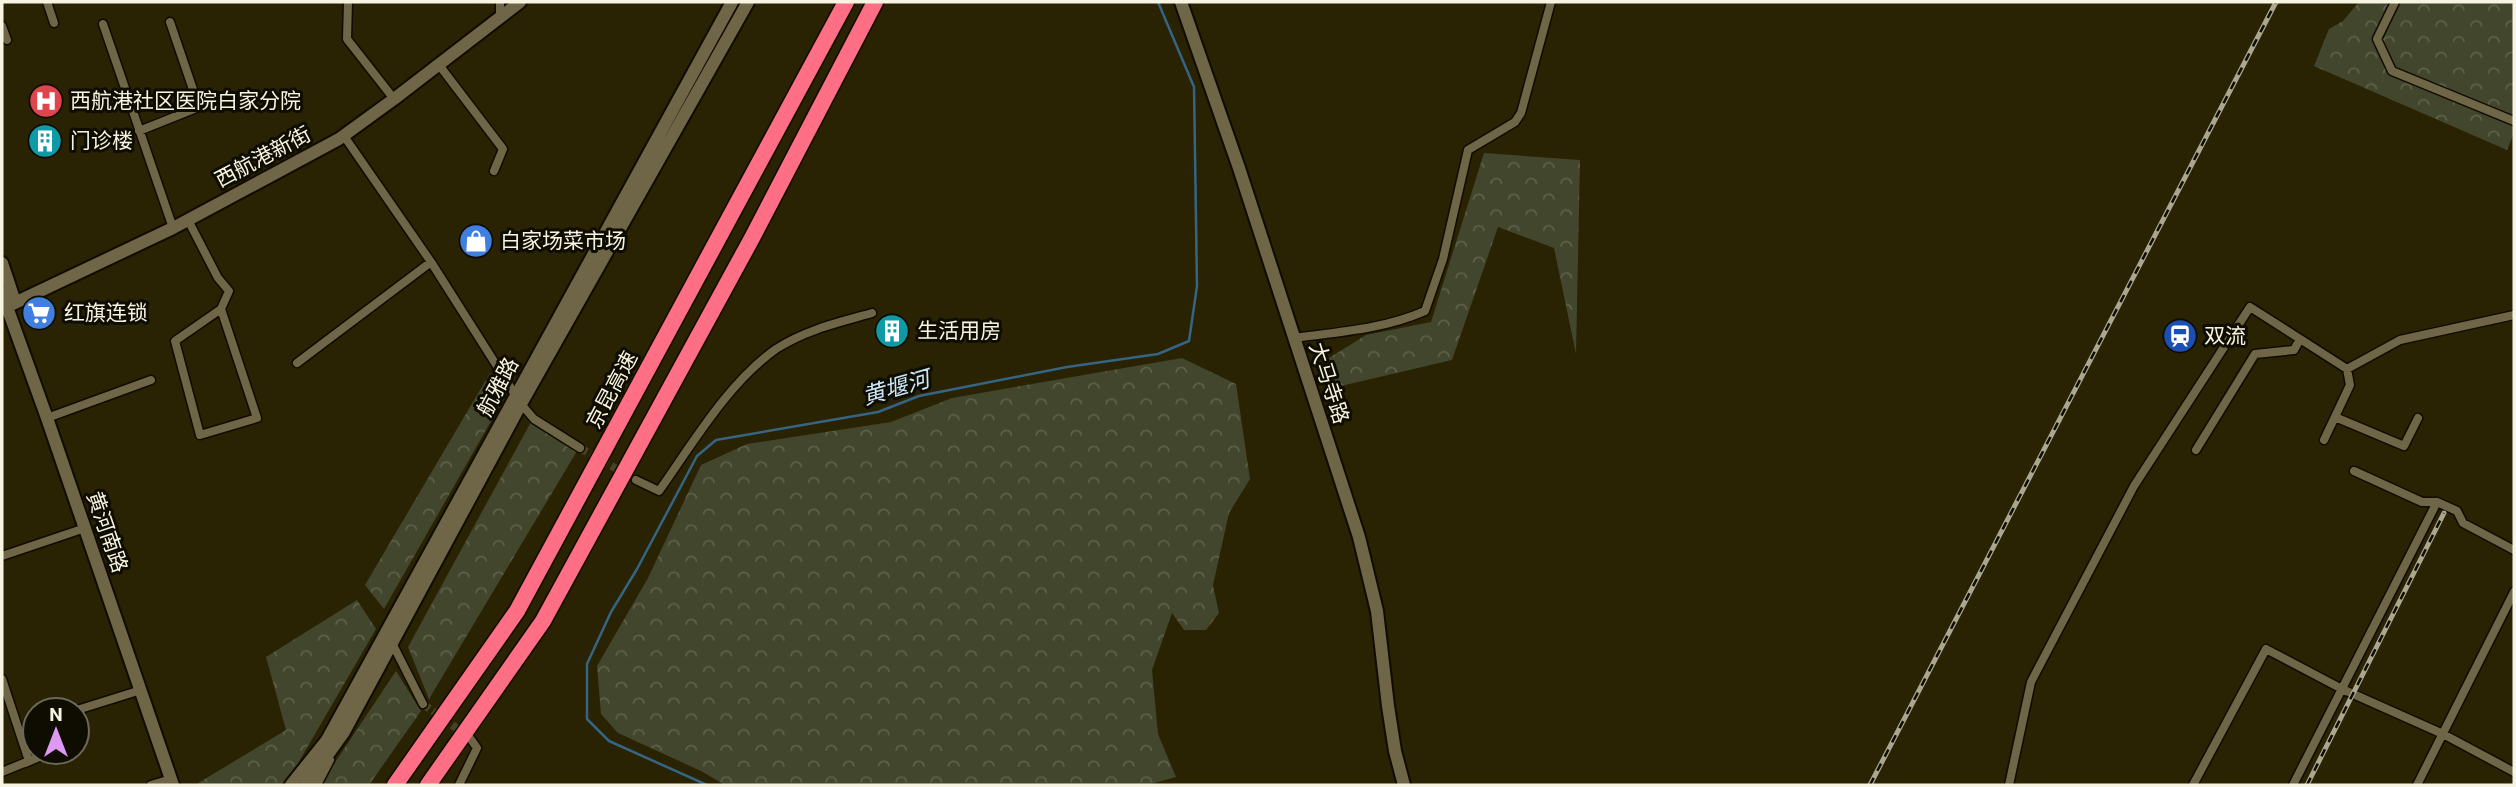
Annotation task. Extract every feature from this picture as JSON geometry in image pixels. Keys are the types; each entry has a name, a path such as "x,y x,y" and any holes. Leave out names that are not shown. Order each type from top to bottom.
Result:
{"highway":[{"name":"京昆高速","path":"395,785 517,611 846,2"},
{"path":"428,785 543,621 752,238 875,2"}],"street":[{"path":"47,2 54,23"},
{"path":"348,2 347,39 394,99"},
{"path":"500,2 500,18"},
{"name":"西航港新街","path":"8,306 173,228 344,136 520,2"},
{"name":"航雅路","path":"306,785 344,732 518,400 732,2"},
{"name":"航雅路","path":"291,785 327,740 518,400 748,2"},
{"name":"大马寺路","path":"1181,2 1239,168 1359,537 1377,611 1390,717 1404,785"},
{"path":"1294,338 1382,326 1404,321 1425,311 1443,259 1468,150 1515,122 1521,113 1551,2"},
{"path":"2395,2 2377,38 2392,71 2514,121"},
{"path":"139,131 199,107 170,22"},
{"path":"103,24 173,228"},
{"path":"2,26 7,40"},
{"path":"439,65 503,149 494,171"},
{"path":"344,136 431,262 518,400 534,419 580,448"},
{"path":"188,220 218,278 229,291 221,309 175,341 200,435 257,418 221,309"},
{"path":"296,363 431,262"},
{"name":"黄河南路","path":"2,263 8,306"},
{"name":"黄河南路","path":"2,293 172,782"},
{"path":"2009,785 2031,682 2134,486 2250,307 2347,369 2350,384 2324,440"},
{"path":"636,480 659,491 744,375 778,348 815,330 872,313"},
{"path":"2347,369 2400,340 2514,315"},
{"path":"2196,450 2255,354 2294,350 2300,339"},
{"path":"47,418 151,380"},
{"path":"2335,417 2404,446 2418,418"},
{"path":"2354,471 2422,502 2437,502 2457,511 2462,523 2514,550"},
{"path":"2293,785 2437,502"},
{"path":"2,556 85,528"},
{"path":"2417,785 2514,592"},
{"path":"392,643 423,704"},
{"path":"317,785 392,643"},
{"path":"2193,785 2266,649 2342,690 2442,734 2514,772"},
{"path":"2,679 21,737"},
{"path":"91,705 141,690"},
{"path":"459,785 477,748 470,738"},
{"path":"2,772 21,765"},
{"path":"151,785 172,782"}],"green space":[{"path":"2359,2 2514,2 2514,133 2507,150 2314,66 2329,29 2343,21"},
{"path":"1484,153 1580,160 1576,354 1554,248 1498,227 1452,360 1328,389 1321,363 1366,335 1431,322"},
{"path":"1182,358 1236,384 1250,479 1229,513 1213,585 1219,613 1206,630 1184,630 1172,613 1152,670 1158,734 1176,777 1147,785 725,785 701,771 618,733 601,714 597,666 648,578 701,465 747,444 891,422 952,398"},
{"path":"490,373 507,393 384,609 365,585"},
{"path":"531,422 577,451 429,699 408,647"},
{"path":"357,600 376,629 297,765 281,785 195,785 286,730 266,657"},
{"path":"396,671 421,711 369,785 320,785"}],"waterway":[{"name":"黄堰河","path":"707,785 609,741 587,719 587,664 611,612 697,456 716,440 878,412 919,396 1067,367 1158,354 1189,341 1197,286 1194,87 1158,2"}],"tunnel":[{"path":"580,448 636,480"},
{"path":"423,704 466,735"}],"railway":[{"path":"1870,785 2276,2"},
{"path":"2307,785 2444,513"}],"place":[{"name":"西航港社区医院白家分院","path":"46,101"},
{"name":"门诊楼","path":"45,141"},
{"name":"白家场菜市场","path":"476,241"},
{"name":"红旗连锁","path":"39,313"},
{"name":"生活用房","path":"892,331"},
{"name":"双流","path":"2180,336"}]}
